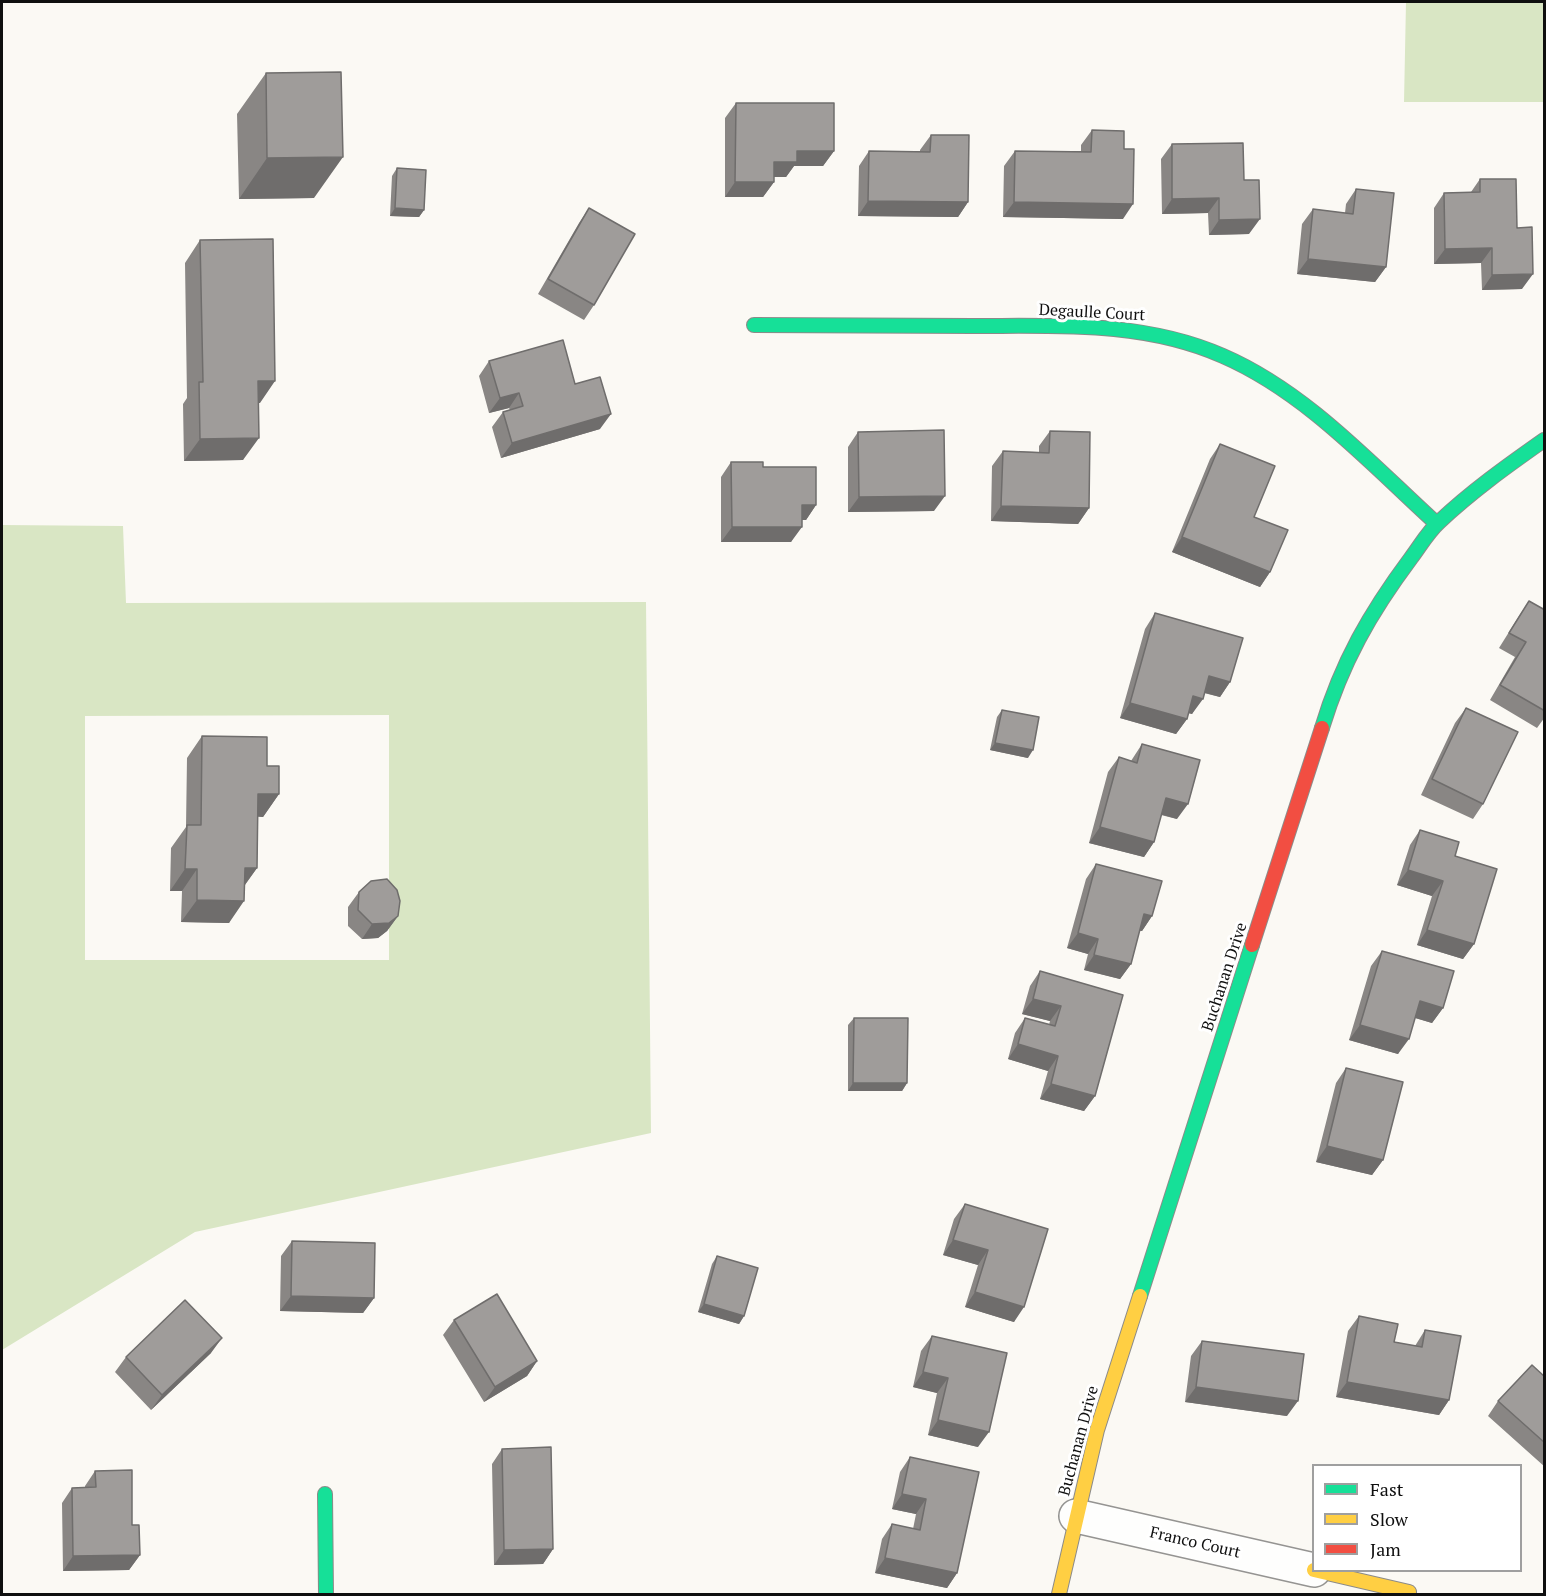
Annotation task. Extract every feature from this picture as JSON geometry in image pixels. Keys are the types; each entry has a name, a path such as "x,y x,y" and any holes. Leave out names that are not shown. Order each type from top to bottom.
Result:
{"street":[{"name":"Degaulle Court","path":"754,325 1094,326 1145,332 1188,342 1231,359 1269,379 1321,418 1437,524"},
{"name":"Buchanan Drive","path":"1059,1594 1096,1430 1333,692 1357,639 1384,594 1437,524 1486,480 1545,440"},
{"path":"325,1494 326,1594"},
{"name":"Franco Court","path":"1076,1516 1312,1570"},
{"name":"Franco Court","path":"1323,1572 1409,1592"}],"green space":[{"path":"1406,2 1544,2 1544,102 1404,102"},
{"path":"2,525 123,526 126,603 646,602 651,1133 195,1232 2,1350","holes":["389,715 389,960 85,960 85,716"]}],"building":[{"path":"341,72 343,157 267,158 266,73"},
{"path":"736,103 834,103 834,151 797,151 797,162 774,162 774,182 735,182"},
{"path":"1092,130 1124,131 1124,149 1134,149 1133,204 1014,202 1015,151 1091,152"},
{"path":"931,135 969,135 968,202 868,201 869,151 930,152"},
{"path":"1243,143 1244,180 1259,180 1260,219 1219,220 1219,198 1172,199 1172,144"},
{"path":"397,168 426,170 424,210 395,208"},
{"path":"1480,179 1516,179 1517,228 1532,227 1533,274 1492,275 1492,248 1445,249 1444,193 1480,192"},
{"path":"1356,189 1394,193 1386,267 1308,259 1313,209 1353,214"},
{"path":"589,208 635,234 594,305 548,279"},
{"path":"273,239 275,381 258,381 259,438 200,439 199,382 203,382 200,240"},
{"path":"563,340 575,384 600,377 611,414 512,443 503,412 523,406 519,393 500,398 489,361"},
{"path":"944,430 945,496 859,497 858,432"},
{"path":"1050,431 1090,432 1089,508 1001,506 1003,451 1049,453"},
{"path":"1220,444 1275,466 1254,517 1288,530 1270,572 1182,537"},
{"path":"731,462 763,462 763,467 816,467 816,505 802,505 802,527 732,527"},
{"path":"1529,601 1545,610 1545,711 1500,685 1526,642 1509,633"},
{"path":"1155,613 1243,638 1230,682 1209,676 1203,699 1193,696 1187,719 1130,703"},
{"path":"1466,708 1518,732 1483,804 1432,779"},
{"path":"1002,710 1039,717 1033,750 995,743"},
{"path":"202,736 267,737 267,766 279,766 279,794 258,794 257,868 245,868 244,901 197,900 197,869 185,869 187,825 201,825"},
{"path":"1142,744 1200,760 1188,804 1166,798 1154,842 1100,827 1119,757 1137,763"},
{"path":"1420,830 1459,842 1455,856 1497,869 1474,944 1427,930 1443,881 1408,870"},
{"path":"1096,864 1162,881 1152,916 1144,914 1131,964 1094,955 1098,939 1078,933"},
{"path":"387,879 397,890 400,901 398,916 389,923 372,924 358,910 359,892 371,881"},
{"path":"1382,951 1454,971 1443,1008 1420,1001 1409,1039 1360,1025"},
{"path":"1040,971 1123,995 1095,1096 1051,1084 1058,1056 1018,1044 1025,1018 1055,1026 1061,1006 1033,999"},
{"path":"854,1018 908,1018 907,1083 853,1083"},
{"path":"1346,1068 1403,1082 1383,1160 1327,1146"},
{"path":"965,1204 1048,1229 1024,1307 975,1292 988,1250 953,1240"},
{"path":"292,1241 375,1243 374,1298 291,1296"},
{"path":"717,1256 758,1268 744,1316 704,1304"},
{"path":"497,1294 537,1361 495,1387 454,1320"},
{"path":"185,1300 222,1338 162,1395 126,1357"},
{"path":"1359,1316 1398,1324 1394,1342 1422,1347 1425,1330 1461,1336 1449,1400 1347,1382"},
{"path":"932,1336 1007,1353 989,1432 938,1420 948,1378 923,1372"},
{"path":"1202,1341 1304,1354 1298,1401 1196,1387"},
{"path":"1532,1365 1545,1377 1545,1443 1498,1401"},
{"path":"551,1447 553,1549 504,1550 502,1449"},
{"path":"910,1457 979,1472 957,1573 885,1558 892,1524 920,1530 926,1499 902,1494"},
{"path":"132,1470 132,1525 139,1525 140,1555 73,1556 72,1488 96,1487 95,1471"}],"traffic: fast":[{"path":"754,325 1069,326 1132,331 1193,345 1223,356 1253,371 1310,409 1437,524"},
{"path":"1322,728 1339,681 1359,639 1396,578 1428,535 1439,522 1477,489 1544,440"},
{"path":"1140,1296 1252,945"},
{"path":"325,1494 326,1594"}],"traffic: slow":[{"path":"1059,1594 1097,1430 1140,1296"},
{"path":"1323,1572 1409,1592"}],"traffic: jam":[{"path":"1252,945 1322,728"}]}
